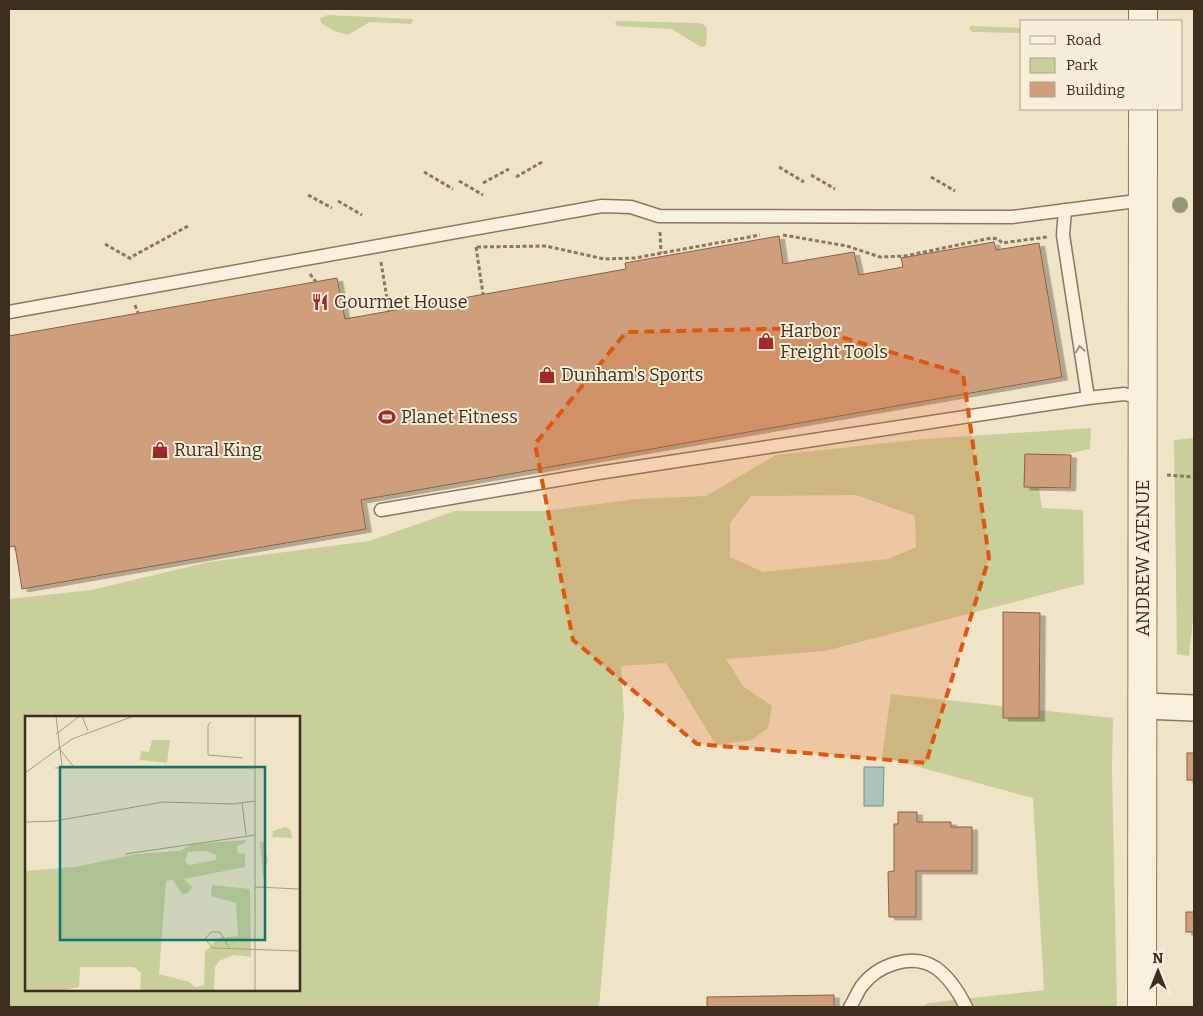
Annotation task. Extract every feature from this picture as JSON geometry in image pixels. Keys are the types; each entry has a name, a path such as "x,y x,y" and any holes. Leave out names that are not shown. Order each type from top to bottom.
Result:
{"street":[{"name":"ANDREW AVENUE","path":"1142,1007 1144,706 1143,110"},
{"path":"1144,706 1194,708"}],"lane":[{"path":"9,312 602,206 631,207 659,216 1012,217 1144,200"},
{"path":"1065,210 1063,234 1088,398"},
{"path":"381,510 598,473 1088,398 1124,394 1143,398"},
{"path":"850,1007 861,986 883,966 908,960 935,968 956,989 966,1007"}],"path":[{"path":"516,177 542,162"},
{"path":"779,167 804,182"},
{"path":"483,184 509,169"},
{"path":"424,172 453,189"},
{"path":"811,175 835,189"},
{"path":"931,177 955,191"},
{"path":"459,181 483,195"},
{"path":"308,194 332,208"},
{"path":"338,201 362,214"},
{"path":"105,244 133,258 190,225"},
{"path":"472,230 483,294"},
{"path":"466,249 476,247 546,246 604,259 634,258 762,234"},
{"path":"779,234 847,246 880,257 905,256 991,238 998,239 1002,243 1063,234"},
{"path":"379,246 389,311"},
{"path":"371,266 390,262"},
{"path":"302,277 319,274"},
{"path":"125,309 145,305"},
{"path":"1167,475 1194,477"}],"highlighted area":[{"path":"812,328 963,374 989,558 926,763 697,744 573,640 535,444 626,332"}],"green space":[{"path":"328,15 413,20 411,24 370,22 348,35 334,31 321,23 320,18"},
{"path":"617,21 700,23 707,29 706,46 701,47 672,29 617,26 615,23"},
{"path":"971,26 1020,28 1020,33 972,32 969,28"},
{"path":"1091,428 1090,449 1035,461 1042,508 1083,510 1084,584 825,651 726,659 743,686 772,706 768,728 752,740 716,745 666,663 621,666 624,716 599,1007 9,1007 9,599 91,590 209,562 369,541 455,511 545,511 636,499 706,496 776,455 924,439","holes":["856,495 915,516 916,547 888,559 763,572 730,557 730,523 751,496"]},
{"path":"1194,438 1194,611 1189,656 1177,654 1174,440"},
{"path":"891,694 1113,718 1112,770 1117,1007 923,1007 928,1003 1044,990 1033,798 882,757"}],"water":[{"path":"864,767 884,767 883,806 864,806"}],"building":[{"path":"779,236 783,264 854,252 859,275 903,267 901,258 994,242 996,250 1039,243 1062,377 361,500 366,529 22,589 15,546 9,547 9,336 337,278 345,319 626,269 625,263"},
{"path":"1025,454 1071,455 1070,488 1024,487"},
{"path":"1003,612 1040,613 1039,718 1003,718"},
{"path":"1187,753 1194,753 1194,780 1187,780"},
{"path":"898,812 917,812 917,822 951,822 951,827 972,827 972,871 916,871 916,917 889,917 888,872 894,871 894,824 898,824"},
{"path":"1186,912 1194,912 1194,932 1186,932"},
{"path":"834,995 834,1007 707,1007 707,997"}],"place":[{"name":"Gourmet House","path":"320,302"},
{"name":"Harbor Freight Tools","path":"766,341"},
{"name":"Dunham's Sports","path":"547,375"},
{"name":"Planet Fitness","path":"387,417"},
{"name":"Rural King","path":"160,450"}]}
